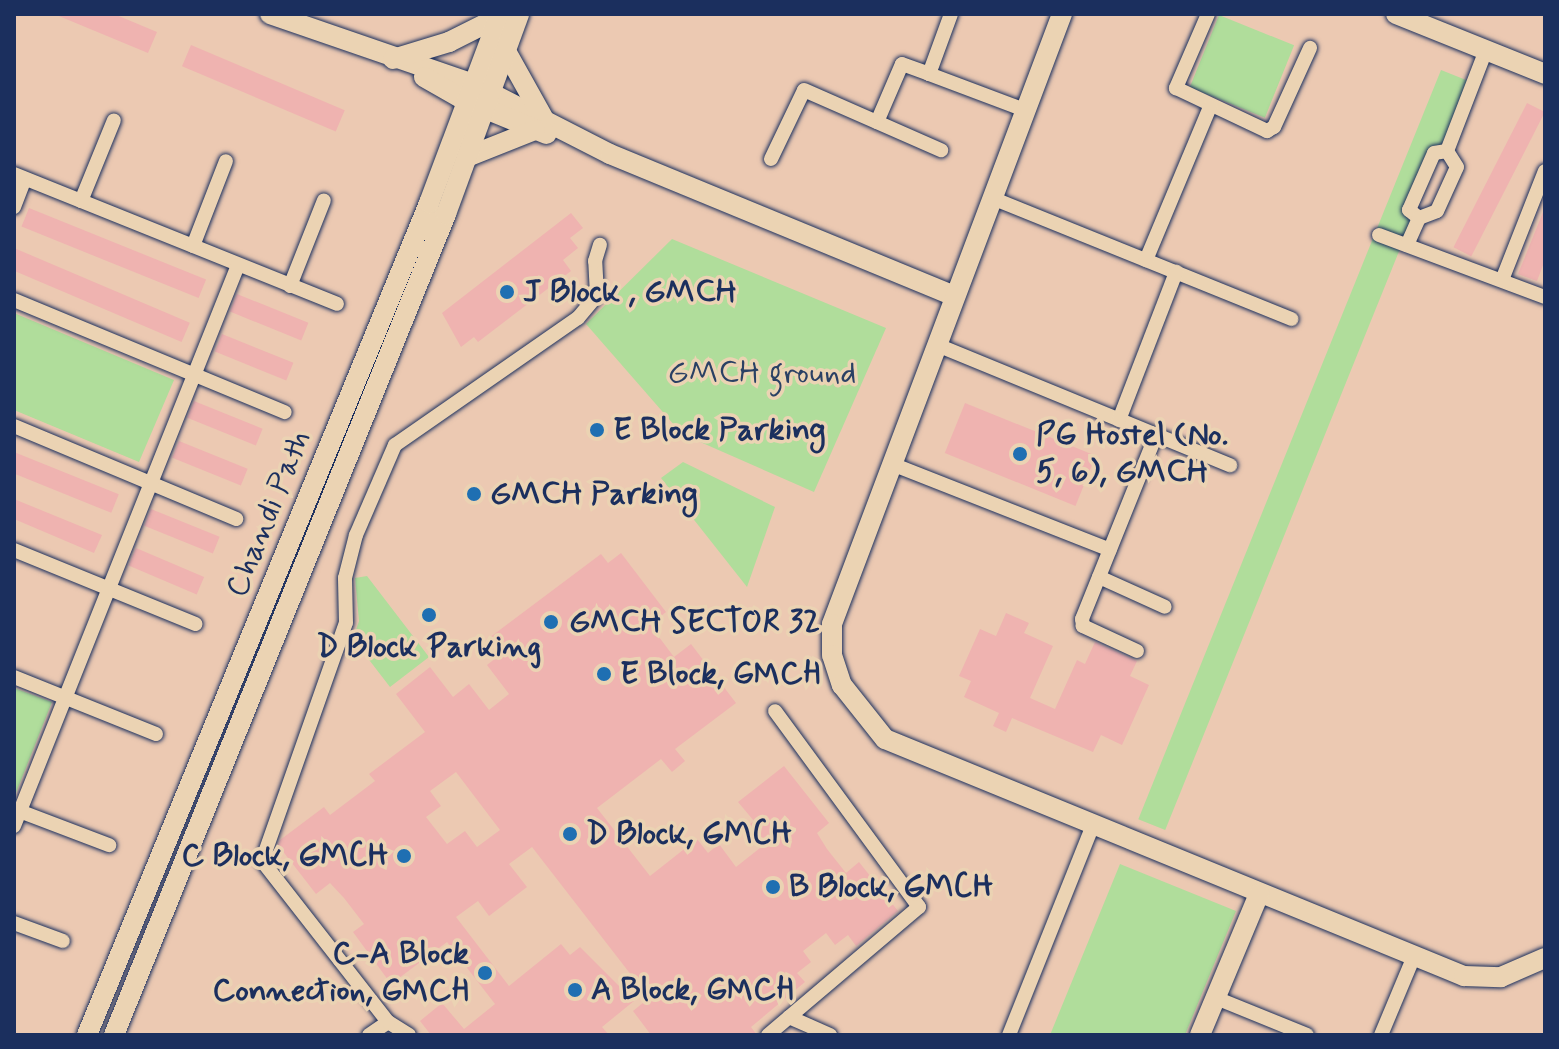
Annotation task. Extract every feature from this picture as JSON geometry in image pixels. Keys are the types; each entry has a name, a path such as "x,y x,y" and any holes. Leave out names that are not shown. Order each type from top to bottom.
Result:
{"street":[{"path":"270,14 309,21 540,125 955,296"},
{"path":"929,74 951,14"},
{"path":"1062,14 832,624 832,655 842,685 885,739 1092,827 1464,976 1501,977 1545,958"},
{"path":"1208,14 1176,88 1210,107 1271,130 1310,48"},
{"path":"1396,14 1545,74"},
{"path":"393,59 449,42 506,15"},
{"name":"Chandi Path","path":"114,1035 467,157 478,97 507,53 506,15"},
{"name":"Chandi Path","path":"87,1031 429,203 478,97 506,15"},
{"path":"1447,151 1486,50"},
{"path":"507,53 540,125"},
{"path":"877,122 902,64 1025,110"},
{"path":"771,159 804,90 941,150"},
{"path":"1146,260 1210,107"},
{"path":"81,201 114,120"},
{"path":"467,157 540,125"},
{"path":"1407,245 1419,218 1437,211 1457,167 1447,151"},
{"path":"1419,218 1409,210 1434,153 1447,151"},
{"path":"193,246 226,161"},
{"path":"1502,280 1545,171"},
{"path":"14,207 19,177 337,304"},
{"path":"992,198 1292,319"},
{"path":"290,286 324,200"},
{"path":"1379,235 1545,297"},
{"path":"409,1035 388,1022 262,861 346,623 345,578 356,535 395,445 578,318 597,295 595,261 600,245"},
{"path":"14,826 17,810 238,265"},
{"path":"1119,420 1176,272"},
{"path":"14,300 285,412"},
{"path":"937,345 1230,465"},
{"path":"14,426 236,519"},
{"path":"1137,651 1083,626 1099,577 1156,435"},
{"path":"892,464 1110,550"},
{"path":"14,550 195,624"},
{"path":"1099,577 1165,607"},
{"path":"14,677 156,734"},
{"path":"768,1035 919,907 775,711"},
{"path":"17,810 109,845"},
{"path":"1009,1035 1092,827"},
{"path":"1200,1035 1259,894"},
{"path":"14,923 63,941"},
{"path":"1381,1035 1414,956"},
{"path":"1216,998 1307,1035"},
{"path":"789,1017 830,1035"},
{"path":"1261,1035 1268,1019"},
{"path":"369,1035 388,1022"}],"green space":[{"path":"1219,15 1294,45 1265,118 1190,87"},
{"path":"1441,70 1468,81 1165,830 1138,819"},
{"name":"GMCH ground","path":"672,239 886,328 814,492 682,434 586,324"},
{"path":"14,313 174,380 139,462 14,410"},
{"path":"683,462 775,507 747,587 661,478"},
{"path":"367,576 429,657 390,687 353,639 359,621 355,578"},
{"path":"14,688 52,702 14,798"},
{"path":"1120,864 1236,911 1185,1035 1050,1035"}],"building":[{"path":"54,14 114,14 157,32 148,53"},
{"path":"191,45 345,110 336,131 182,66"},
{"path":"1527,103 1545,112 1471,256 1453,247"},
{"path":"1545,207 1545,260 1537,281 1518,274"},
{"path":"29,208 206,280 199,298 22,227"},
{"name":"J Block , GMCH","path":"571,213 583,228 570,238 578,248 563,260 571,271 478,342 474,337 461,347 442,313"},
{"path":"14,248 190,323 182,342 14,271"},
{"path":"237,294 308,323 301,340 230,312"},
{"path":"222,334 293,363 286,380 215,352"},
{"path":"194,401 263,429 256,445 187,418"},
{"name":"PG Hostel (No. 5, 6), GMCH","path":"965,403 1096,456 1076,506 945,453"},
{"path":"179,441 248,469 241,485 172,458"},
{"path":"14,452 119,494 111,513 14,474"},
{"path":"14,499 102,535 94,553 14,519"},
{"path":"151,509 220,537 213,553 144,526"},
{"path":"136,548 204,577 197,594 129,565"},
{"path":"621,553 666,612 651,624 674,657 691,644 736,703 675,749 685,761 672,772 661,759 597,808 650,876 697,839 708,853 719,844 736,867 760,848 745,828 754,821 738,802 784,766 829,823 817,833 827,849 846,873 859,862 898,911 856,946 848,935 835,945 826,933 803,951 811,962 797,973 805,982 751,1027 757,1035 651,1035 633,1011 649,998 532,847 509,864 527,887 489,916 478,901 456,917 509,986 561,944 570,955 580,947 634,1001 602,1027 609,1035 431,1035 420,1021 442,1003 464,1029 495,1004 447,942 391,984 353,932 364,924 344,898 330,883 316,894 278,845 280,840 324,807 330,815 375,781 369,774 425,732 396,694 430,667 453,697 469,684 489,710 509,694 487,665 501,654 489,638 601,554 608,563","holes":["456,772 500,830 477,847 465,831 447,844 426,817 441,806 430,791"]},
{"path":"1006,613 1029,623 1024,633 1053,646 1030,698 1055,709 1077,660 1085,664 1095,642 1137,661 1130,676 1149,685 1122,745 1101,735 1093,752 1012,718 1006,732 993,726 999,713 964,697 971,681 959,676 980,629 996,636"}],"place":[{"name":"J Block , GMCH","path":"507,292"},
{"name":"E Block Parking","path":"597,430"},
{"name":"PG Hostel (No. 5, 6), GMCH","path":"1020,454"},
{"name":"GMCH Parking","path":"474,494"},
{"name":"D Block Parking","path":"429,615"},
{"name":"GMCH SECTOR 32","path":"551,622"},
{"name":"E Block, GMCH","path":"604,674"},
{"name":"D Block, GMCH","path":"570,834"},
{"name":"C Block, GMCH","path":"404,856"},
{"name":"B Block, GMCH","path":"773,887"},
{"name":"C-A Block Connection, GMCH","path":"485,973"},
{"name":"A Block, GMCH","path":"575,990"}]}
